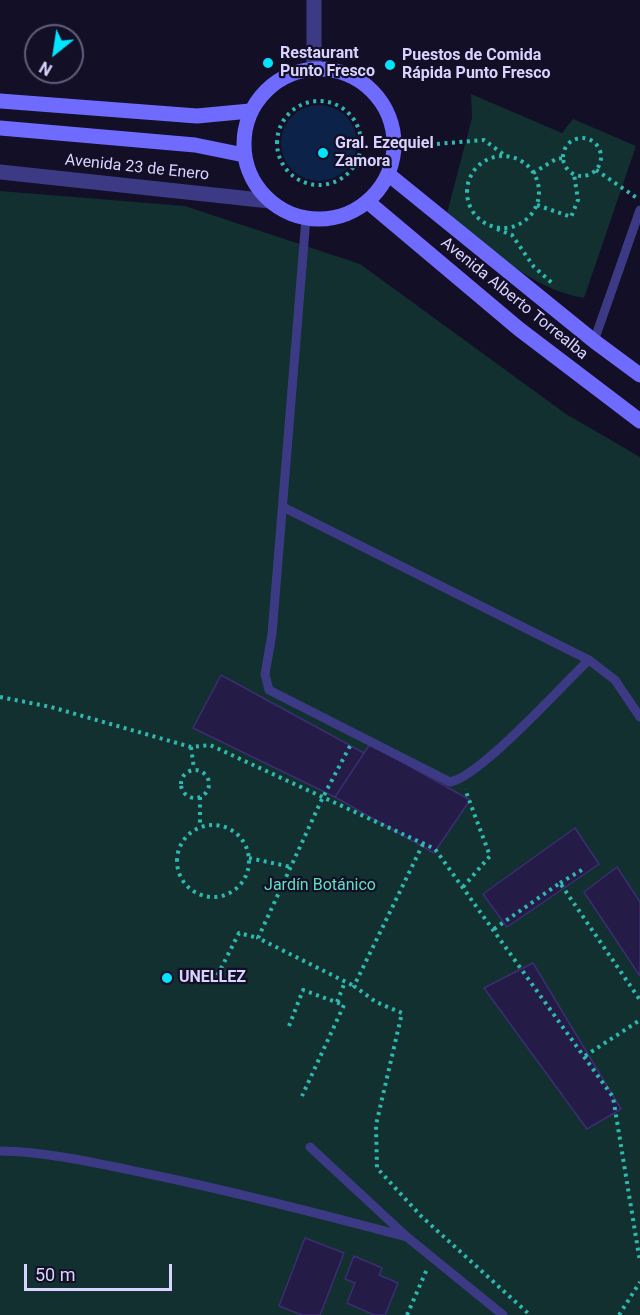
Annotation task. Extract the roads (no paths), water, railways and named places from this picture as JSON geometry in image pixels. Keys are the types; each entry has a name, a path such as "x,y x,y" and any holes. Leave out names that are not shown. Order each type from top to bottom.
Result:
{"main road":[{"path":"314,68 348,74 376,94 386,108 394,141 393,158 388,174 368,202 341,216 306,218 287,212 270,201 248,172 244,154 244,132 250,111 269,86 298,70 314,68"},
{"path":"0,101 197,116 250,111"},
{"name":"Avenida 23 de Enero","path":"0,129 195,145 244,154"},
{"name":"Avenida Alberto Torrealba","path":"388,174 594,341 640,375"},
{"name":"Avenida Alberto Torrealba","path":"368,202 519,329 640,421"}],"street":[{"path":"314,0 314,68"},
{"name":"Avenida 23 de Enero","path":"0,172 270,201"}],"lane":[{"path":"594,341 640,210"},
{"path":"306,218 283,507 265,684 269,690 450,782 462,780 497,751 589,660"},
{"path":"283,507 589,660 615,680 640,717"},
{"path":"310,1147 407,1237 503,1315"},
{"path":"0,1151 29,1152 72,1158 255,1196 407,1237"}],"water":[{"path":"319,105 334,108 346,116 354,128 357,143 354,158 346,170 334,178 319,181 304,178 292,170 284,158 281,143 284,128 292,116 304,108"}],"place":[{"name":"Restaurant Punto Fresco","path":"268,63"},
{"name":"Puestos de Comida Rápida Punto Fresco","path":"390,65"},
{"name":"Gral. Ezequiel Zamora","path":"323,153"},
{"name":"UNELLEZ","path":"167,978"}],"park label":[{"name":"Jardín Botánico","path":"320,886"}]}
